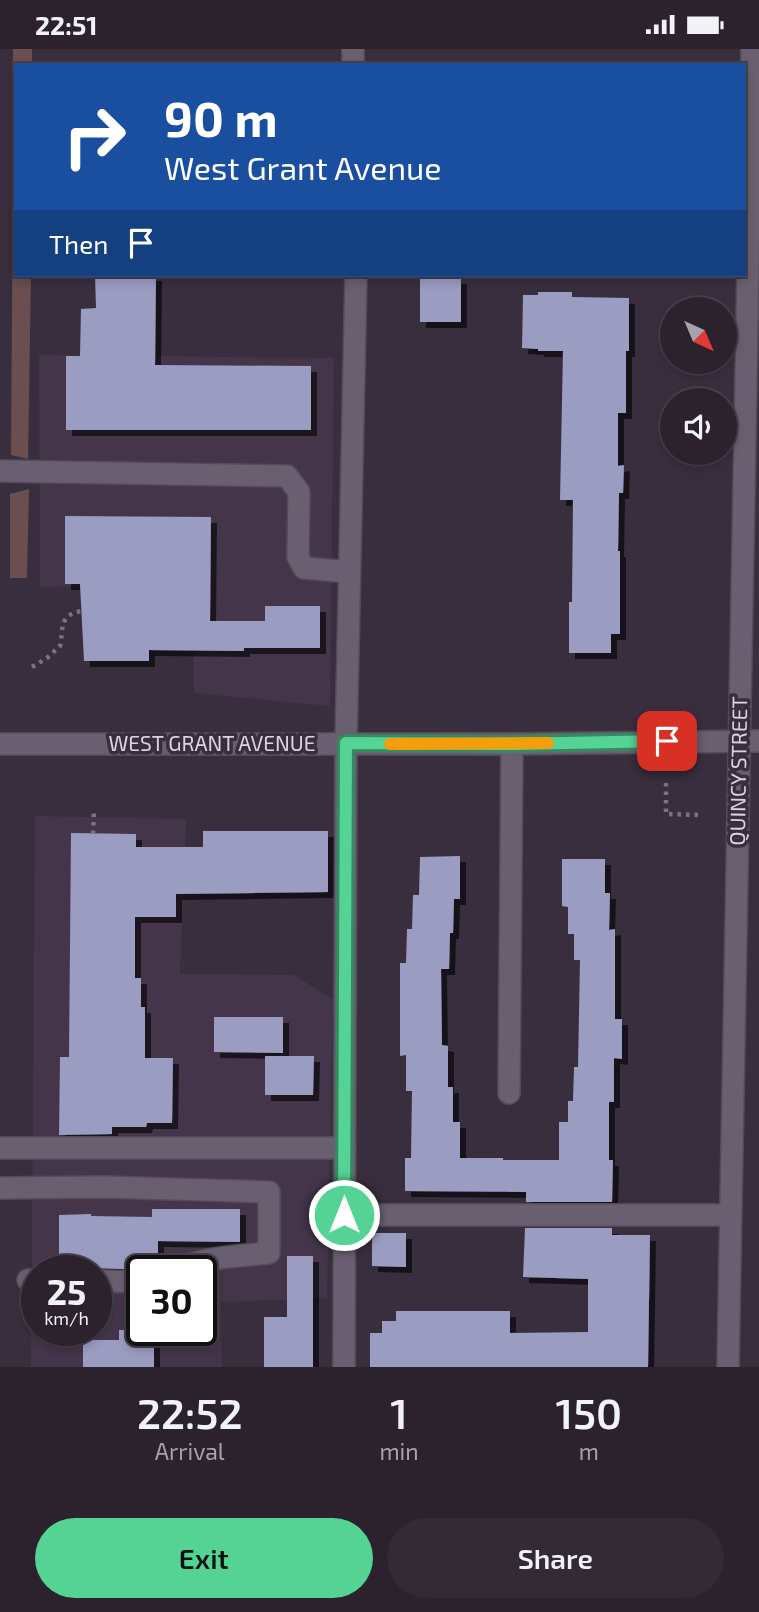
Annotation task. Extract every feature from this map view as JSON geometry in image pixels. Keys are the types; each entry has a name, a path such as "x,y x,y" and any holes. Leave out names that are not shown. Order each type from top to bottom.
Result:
{"street":[{"name":"QUINCY STREET","path":"728,1367 749,741 752,49"},
{"path":"344,1367 346,743 356,277"},
{"path":"0,471 287,476 299,492 298,557 304,568 349,572"},
{"name":"WEST GRANT AVENUE","path":"0,744 749,741"},
{"path":"509,1093 512,744"},
{"path":"0,1148 345,1148"},
{"path":"0,1188 104,1187 268,1192 269,1253 217,1259"},
{"path":"344,1215 731,1215"}],"path":[{"path":"32,667 60,646 65,618 82,611"},
{"path":"666,783 666,814 701,815"},
{"path":"93,834 94,811"}],"shaded area":[{"path":"13,49 32,49 32,63 14,63 13,86"},
{"path":"14,162 14,277 31,277 28,459 11,455"},
{"path":"39,355 334,358 330,706 194,693 192,585 40,587"},
{"path":"29,489 27,578 10,578 10,494"},
{"path":"35,816 186,819 180,974 294,975 333,1000 327,1298 221,1302 222,1367 31,1367 31,1346 112,1346 112,1255 32,1255"}],"building":[{"path":"95,277 156,277 155,365 311,366 311,430 66,430 66,356 80,356 81,309 96,308"},
{"path":"420,278 461,278 461,322 420,322"},
{"path":"538,292 572,292 572,297 629,298 626,413 618,413 618,466 624,465 623,493 619,493 620,634 611,634 611,653 569,653 573,500 560,500 563,351 522,348 523,295 538,295"},
{"path":"65,516 211,517 210,621 265,621 265,606 320,606 320,648 244,648 244,651 149,650 149,661 84,661 80,584 65,584"},
{"path":"203,831 328,831 328,892 176,894 176,917 135,917 135,978 141,978 141,1007 145,1007 145,1058 173,1058 172,1123 147,1123 146,1127 112,1127 112,1134 59,1135 60,1057 69,1057 71,833 136,834 136,847 203,847"},
{"path":"460,856 460,899 454,899 449,969 441,969 442,1045 448,1046 448,1087 453,1087 453,1122 460,1122 460,1158 503,1160 559,1160 559,1122 568,1122 568,1101 573,1101 574,1067 578,1067 580,960 574,960 574,934 568,934 568,907 562,906 562,859 605,859 605,893 610,893 609,930 615,929 615,1019 622,1019 622,1059 614,1058 614,1102 609,1102 609,1160 613,1160 612,1202 526,1202 526,1192 405,1191 405,1158 411,1158 412,1091 406,1091 406,1055 400,1056 400,963 406,963 407,929 412,929 413,895 419,895 420,857"},
{"path":"214,1017 283,1017 283,1053 214,1052"},
{"path":"265,1056 314,1056 313,1095 265,1095"},
{"path":"152,1209 240,1209 240,1242 158,1241 158,1255 126,1255 126,1269 112,1269 112,1255 59,1255 59,1215 152,1217"},
{"path":"525,1228 612,1228 612,1235 650,1235 648,1367 370,1367 370,1333 382,1333 382,1321 396,1321 396,1311 510,1311 510,1333 588,1332 588,1279 523,1277"},
{"path":"372,1233 406,1233 406,1267 372,1266"},
{"path":"287,1256 313,1256 313,1367 264,1367 264,1317 287,1317"},
{"path":"119,1330 126,1330 126,1346 154,1346 154,1367 83,1367 83,1346 112,1346 112,1340 119,1340"}],"slow traffic":[{"path":"390,744 548,743"}],"route":[{"path":"344,1215 346,743 667,741"}]}
